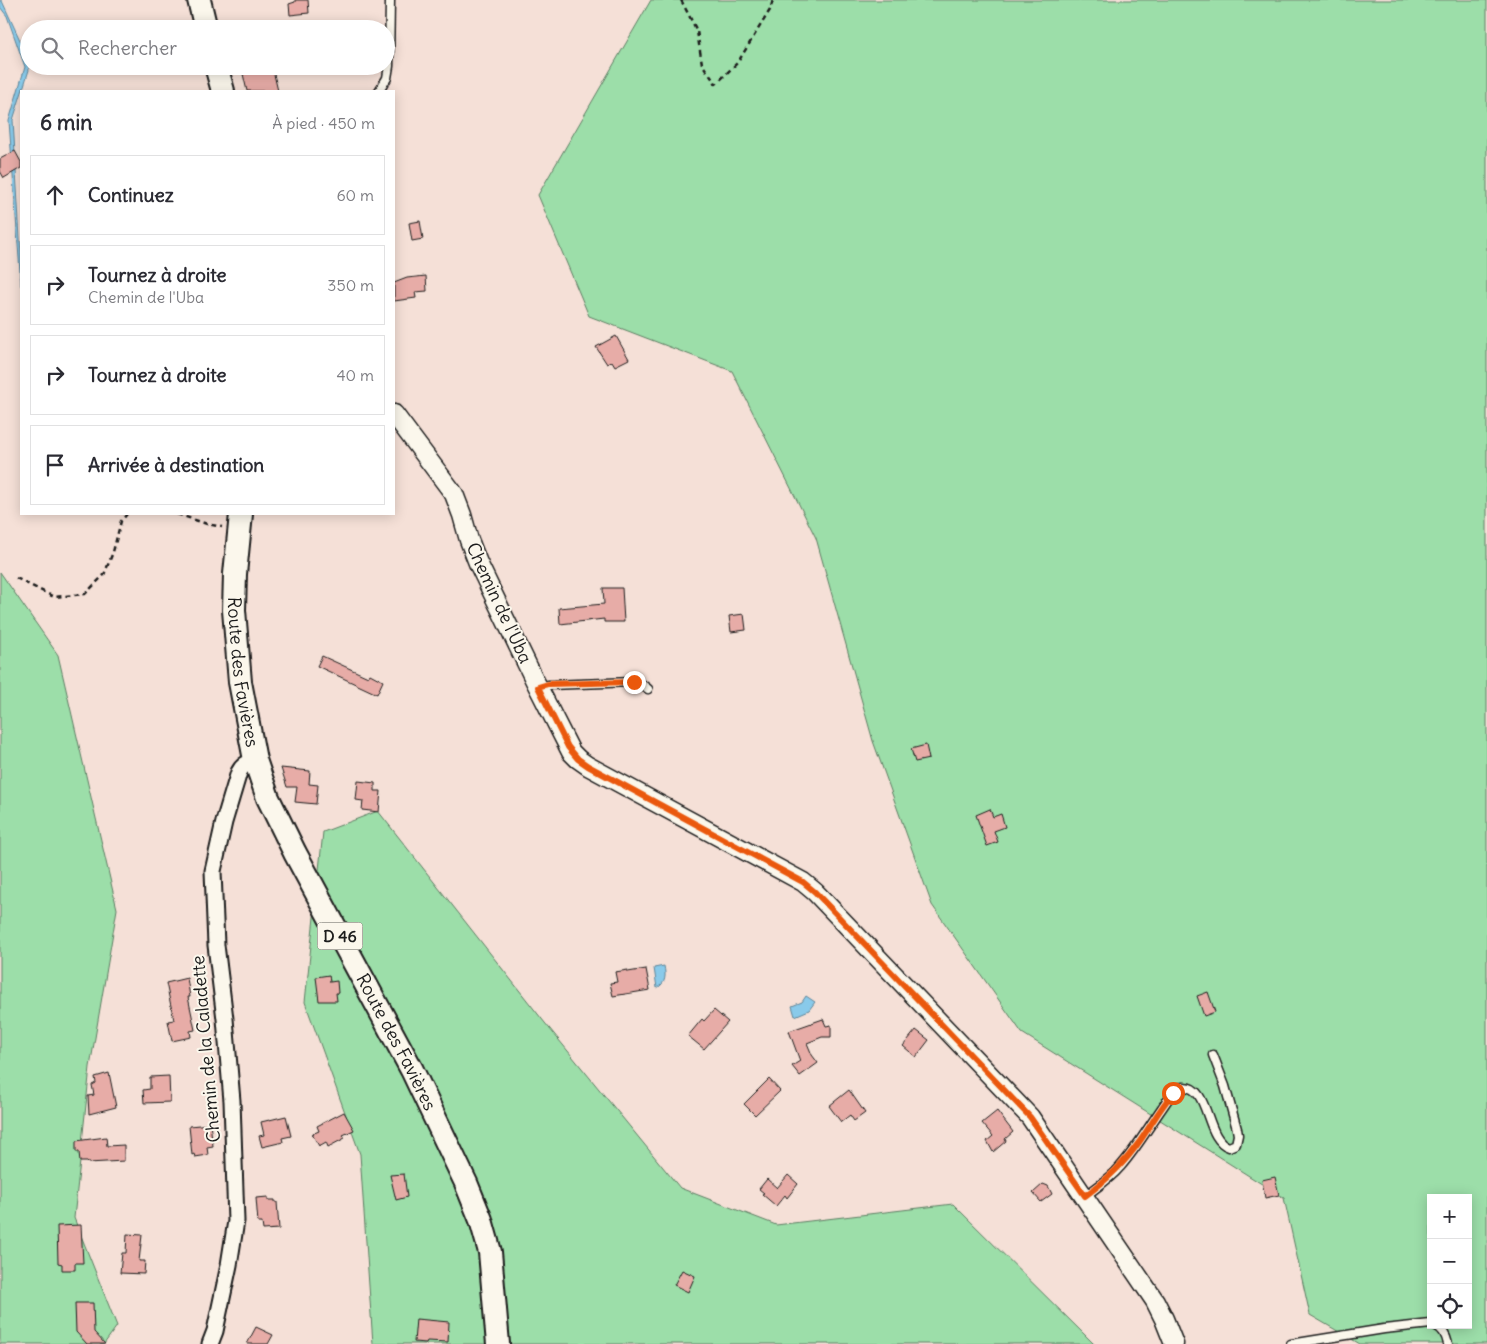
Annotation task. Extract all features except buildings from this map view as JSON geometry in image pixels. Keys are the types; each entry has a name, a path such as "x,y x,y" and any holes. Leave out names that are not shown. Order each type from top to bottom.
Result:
{"main road":[{"path":"210,75 212,90"},
{"path":"219,75 223,90"},
{"name":"Route des Favières","path":"240,522 234,610 240,682 255,760 268,798 295,853 412,1070 470,1192 481,1220 490,1252 498,1344"}],"street":[{"name":"Chemin de l'Uba","path":"395,415 454,494 478,563 568,747 578,759 803,882 815,892 1030,1117 1155,1301 1174,1344"},
{"name":"Chemin de la Caladette","path":"210,1344 215,1331 229,1265 236,1221 232,1101 216,945 213,871 224,822 239,772 246,763 255,760"}],"lane":[{"path":"390,0 390,20"},
{"path":"380,90 388,75"},
{"path":"538,687 548,684 634,682 640,683 648,689"},
{"path":"1085,1196 1106,1181 1121,1166 1140,1142 1169,1098 1178,1089 1192,1089 1198,1095 1221,1144 1229,1147 1236,1144 1237,1129 1213,1055"},
{"path":"1291,1344 1384,1329 1427,1324"},
{"path":"1441,1329 1448,1344"}],"path":[{"path":"681,0 697,31 702,64 716,84 738,62 770,10 773,0"},
{"path":"16,578 54,597 85,594 104,576 113,552 121,521 125,515"},
{"path":"181,515 208,524 240,522"}],"green space":[{"path":"651,0 1487,0 1487,1344 1360,1344 1310,1315 1284,1198 1022,1033 932,905 873,741 816,538 732,371 589,316 538,195"},
{"path":"0,572 58,655 117,909 90,1067 74,1218 117,1326 104,1344 0,1344"},
{"path":"378,811 545,1023 680,1188 776,1225 953,1204 1094,1344 373,1344 360,1154 305,1002 323,832"}],"water":[{"path":"0,0 20,40 20,53 7,16 0,7"},
{"path":"23,75 27,75 23,90 20,90 20,98 13,120 20,238 20,272 9,121"},
{"path":"664,966 665,979 657,988 654,968"},
{"path":"806,996 815,1002 809,1010 795,1016 792,1006 802,1002"}],"route":[{"path":"634,682 548,684 538,687 568,747 578,759 803,882 815,892 1030,1117 1085,1196 1106,1181 1121,1166 1140,1142 1161,1108 1173,1093"}]}
